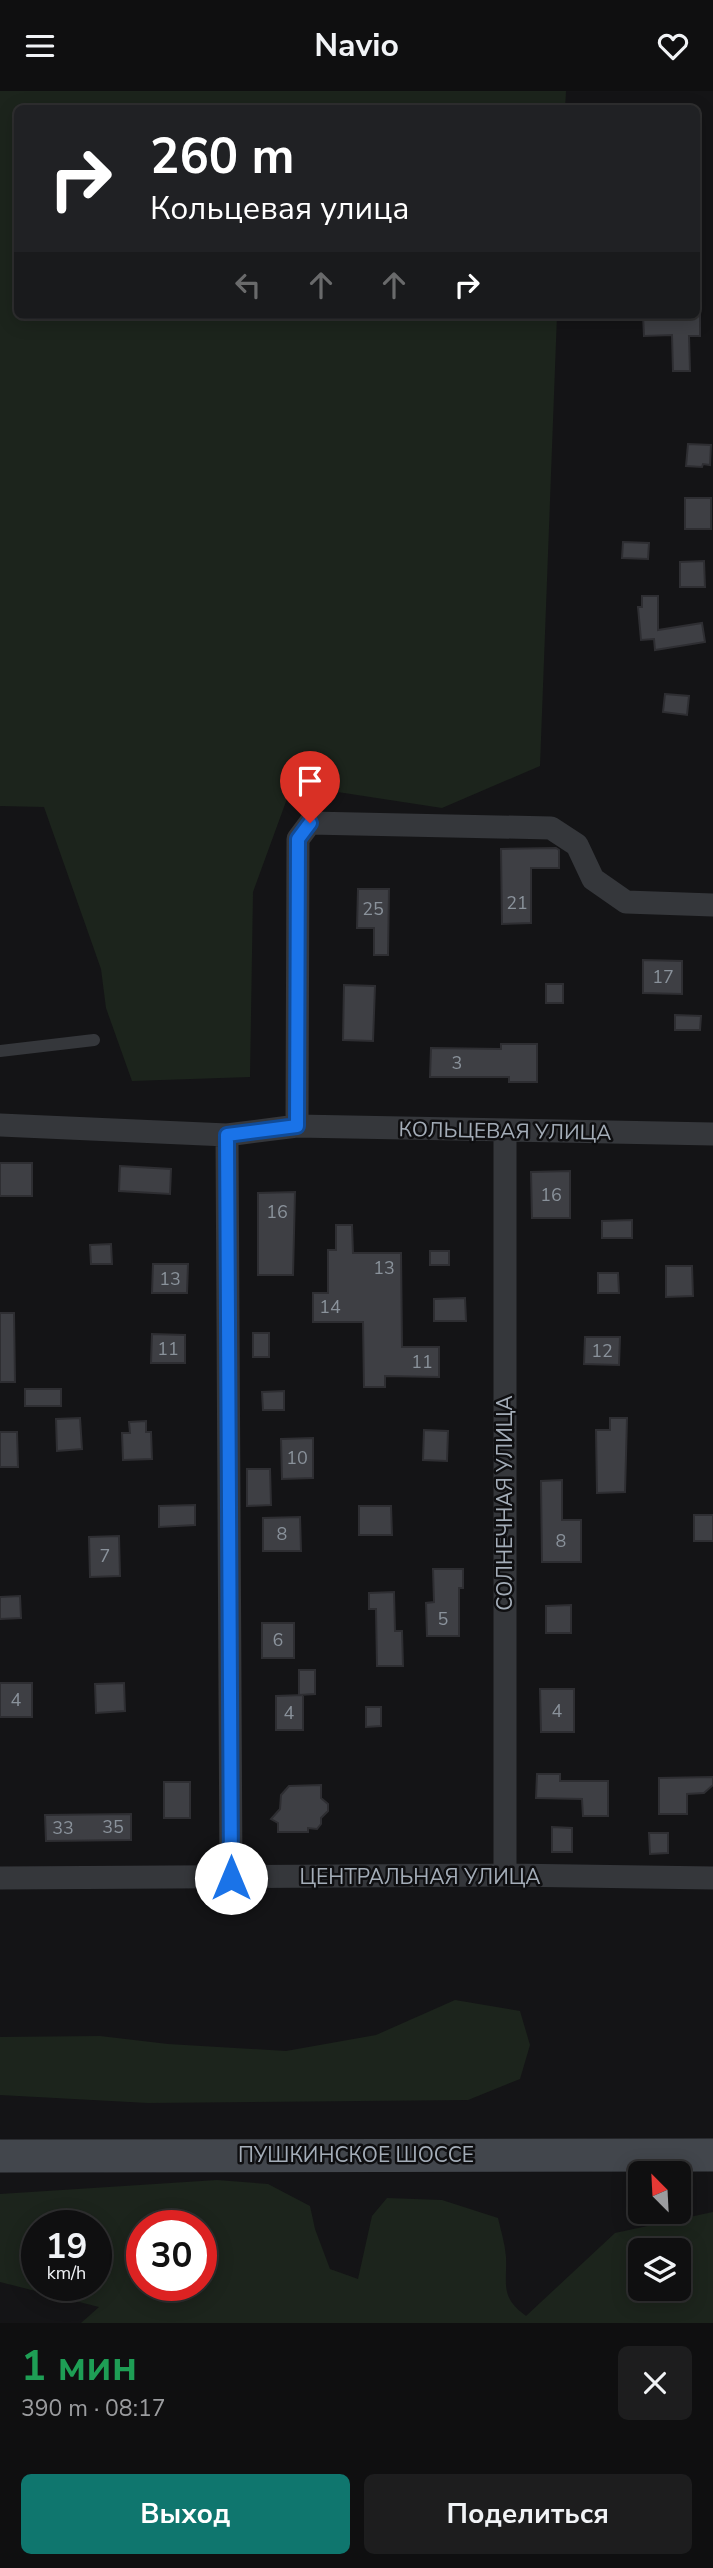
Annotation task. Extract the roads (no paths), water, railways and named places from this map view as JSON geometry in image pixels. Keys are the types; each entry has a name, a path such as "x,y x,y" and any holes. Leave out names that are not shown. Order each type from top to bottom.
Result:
{"main road":[{"name":"ПУШКИНСКОЕ ШОССЕ","path":"0,2156 713,2155"}],"street":[{"path":"297,1126 298,839 310,823 551,828 577,845 593,879 626,902 713,905"},
{"name":"КОЛЬЦЕВАЯ УЛИЦА","path":"0,1125 227,1135 297,1126 713,1134"},
{"name":"СОЛНЕЧНАЯ УЛИЦА","path":"505,1132 505,1875"},
{"path":"227,1135 231,1878"},
{"name":"ЦЕНТРАЛЬНАЯ УЛИЦА","path":"0,1878 505,1875 713,1878"}],"lane":[{"path":"0,1051 94,1041"}]}
